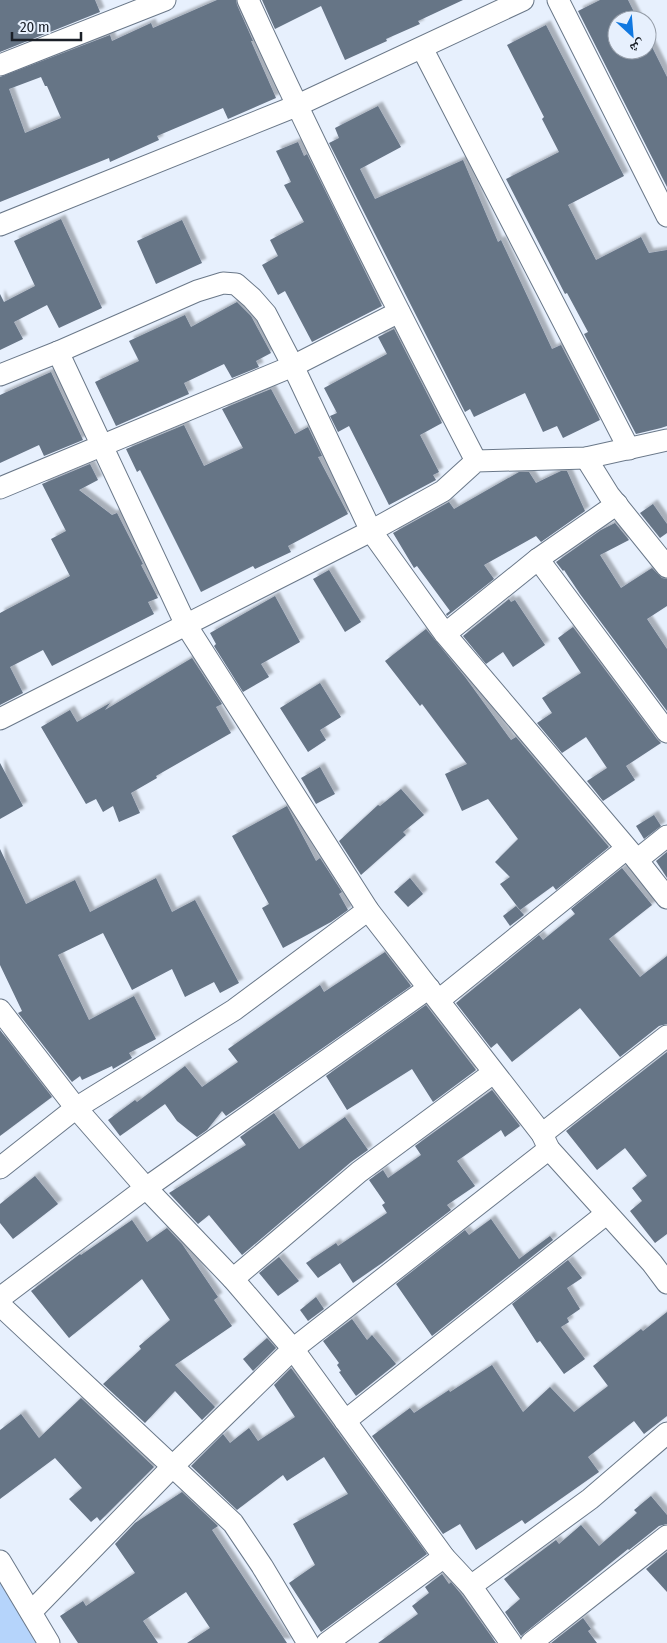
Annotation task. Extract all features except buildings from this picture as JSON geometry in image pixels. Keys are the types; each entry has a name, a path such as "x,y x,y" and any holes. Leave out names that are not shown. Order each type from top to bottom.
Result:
{"street":[{"path":"0,65 165,0"},
{"path":"248,0 296,106 476,461"},
{"path":"0,225 296,106 523,0"},
{"path":"558,0 667,216"},
{"path":"422,48 629,449"},
{"path":"0,375 58,352 197,291 223,283 236,284 266,314 293,366 371,531 445,634 667,898"},
{"path":"0,488 293,366 399,312"},
{"path":"58,352 186,625 368,910 434,994 545,1142 606,1214 659,1257 667,1283"},
{"path":"0,719 371,531 443,490 476,461 586,458 667,440"},
{"path":"586,458 609,496 667,567"},
{"path":"445,634 538,559 617,504"},
{"path":"538,559 667,732"},
{"path":"0,1298 146,1188 434,994 631,854 667,836"},
{"path":"0,1168 76,1108 234,1010 368,910"},
{"path":"0,1010 76,1108 146,1188 233,1279 294,1349 444,1557 471,1586 511,1643"},
{"path":"31,1612 173,1466 294,1349 545,1142 667,1036"},
{"path":"233,1279 359,1172 493,1073"},
{"path":"345,1421 606,1214"},
{"path":"0,1304 233,1523 262,1566 308,1643"},
{"path":"471,1586 590,1499 667,1433"},
{"path":"531,1643 667,1536"},
{"path":"327,1643 444,1557"},
{"path":"0,1561 49,1643"}],"shaded area":[{"path":"0,1582 38,1643 0,1643"}]}
